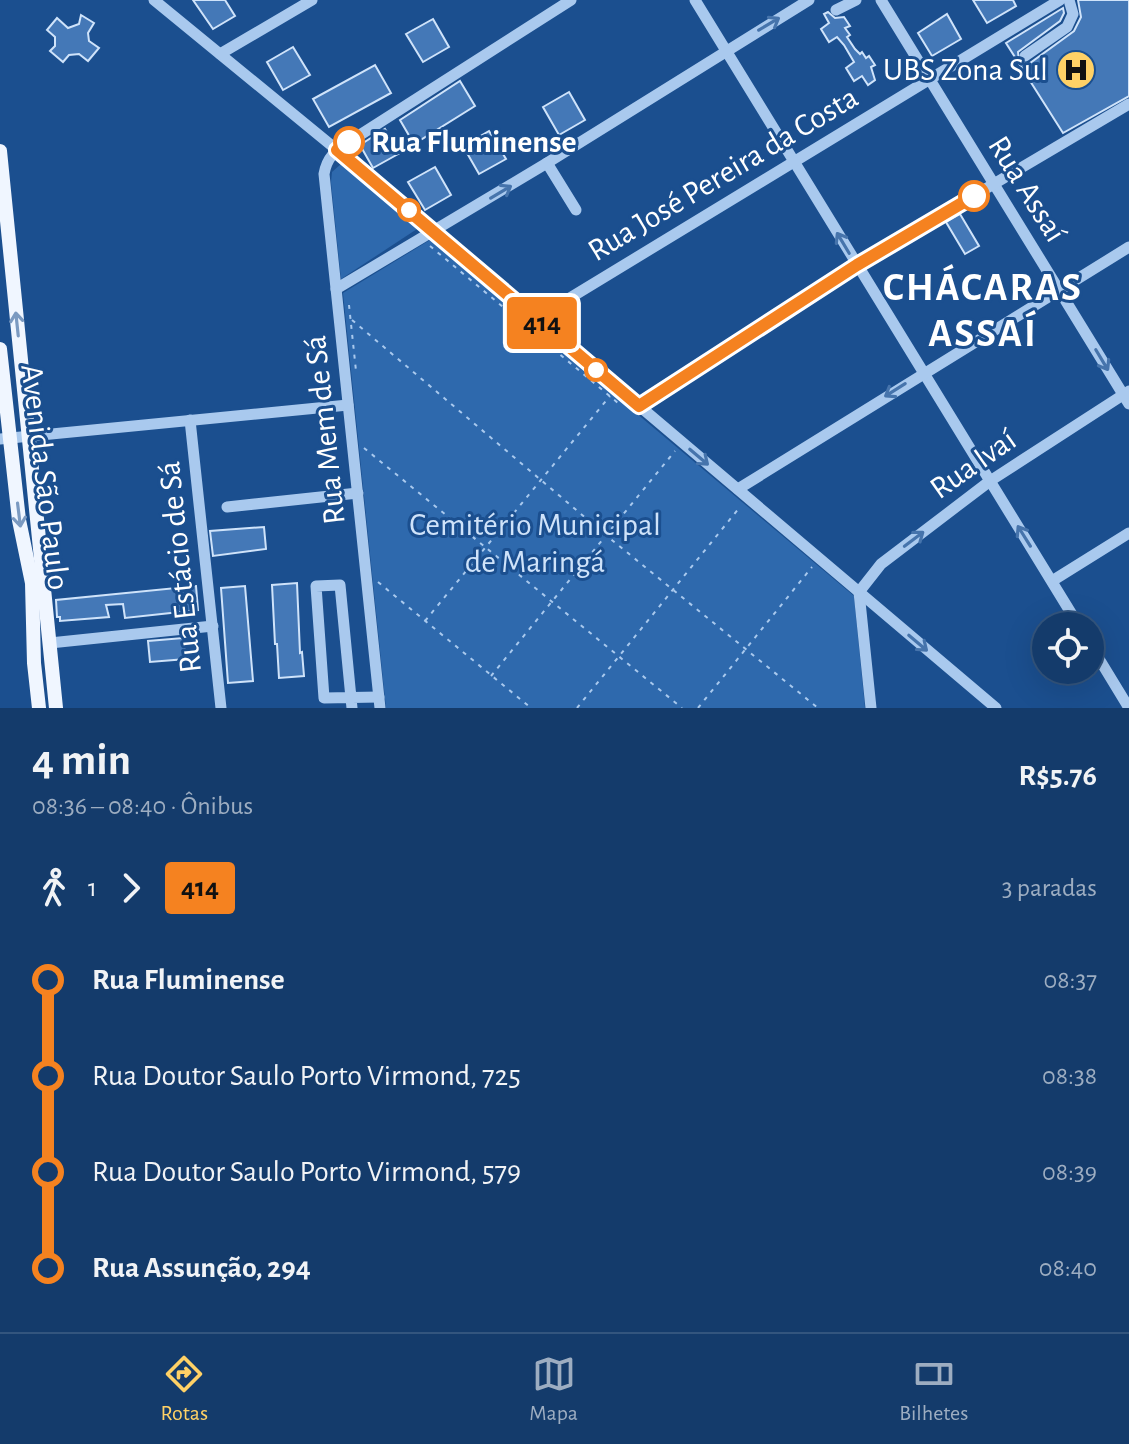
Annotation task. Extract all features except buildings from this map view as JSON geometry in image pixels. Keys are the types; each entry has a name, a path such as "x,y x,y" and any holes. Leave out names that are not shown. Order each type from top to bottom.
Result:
{"main road":[{"name":"Avenida São Paulo","path":"0,151 56,708"},
{"name":"Avenida São Paulo","path":"0,349 6,438 32,583 34,663 39,708"}],"street":[{"path":"154,0 537,318 996,708"},
{"path":"220,54 312,0"},
{"path":"337,150 571,0"},
{"path":"695,0 1071,612"},
{"path":"342,292 809,0"},
{"path":"836,10 856,0"},
{"name":"Rua Assaí","path":"881,0 1127,397"},
{"name":"Rua José Pereira da Costa","path":"537,318 1060,0"},
{"path":"1025,56 1067,27 1073,14 1069,0"},
{"path":"639,406 857,265 1129,104"},
{"name":"Rua Mem de Sá","path":"337,150 329,157 324,174 342,292 348,405 379,703"},
{"path":"547,163 576,210"},
{"path":"738,489 1129,247"},
{"name":"Rua Ivaí","path":"859,592 881,564 990,481 1127,397"},
{"path":"6,438 348,405"},
{"name":"Rua Estácio de Sá","path":"190,420 221,708"},
{"path":"227,507 358,493"},
{"path":"1052,581 1129,533"},
{"path":"351,703 340,585 316,586 324,698 351,703 379,703"},
{"path":"859,592 871,708"},
{"path":"50,643 213,626"},
{"path":"1104,667 1129,708"}],"path":[{"path":"430,246 621,405"},
{"path":"342,292 351,320 357,384"},
{"path":"351,320 607,536 818,708"},
{"path":"425,621 610,396"},
{"path":"364,462 363,447 682,708"},
{"path":"491,676 675,451"},
{"path":"577,708 740,506"},
{"path":"698,708 812,567"},
{"path":"379,597 377,581 531,708"}],"green space":[{"path":"341,164 420,227 341,279 331,182 332,172"},
{"name":"Cemitério Municipal de Maringá","path":"430,240 854,596 865,708 386,708 343,293"}],"bus line":[{"name":"414","path":"349,142 337,150 639,406 857,265 974,196"}],"place":[{"name":"UBS Zona Sul","path":"1076,70"},
{"name":"Rua Fluminense","path":"349,142"}],"district":[{"name":"CHÁCARAS ASSAÍ","path":"983,311"}]}
